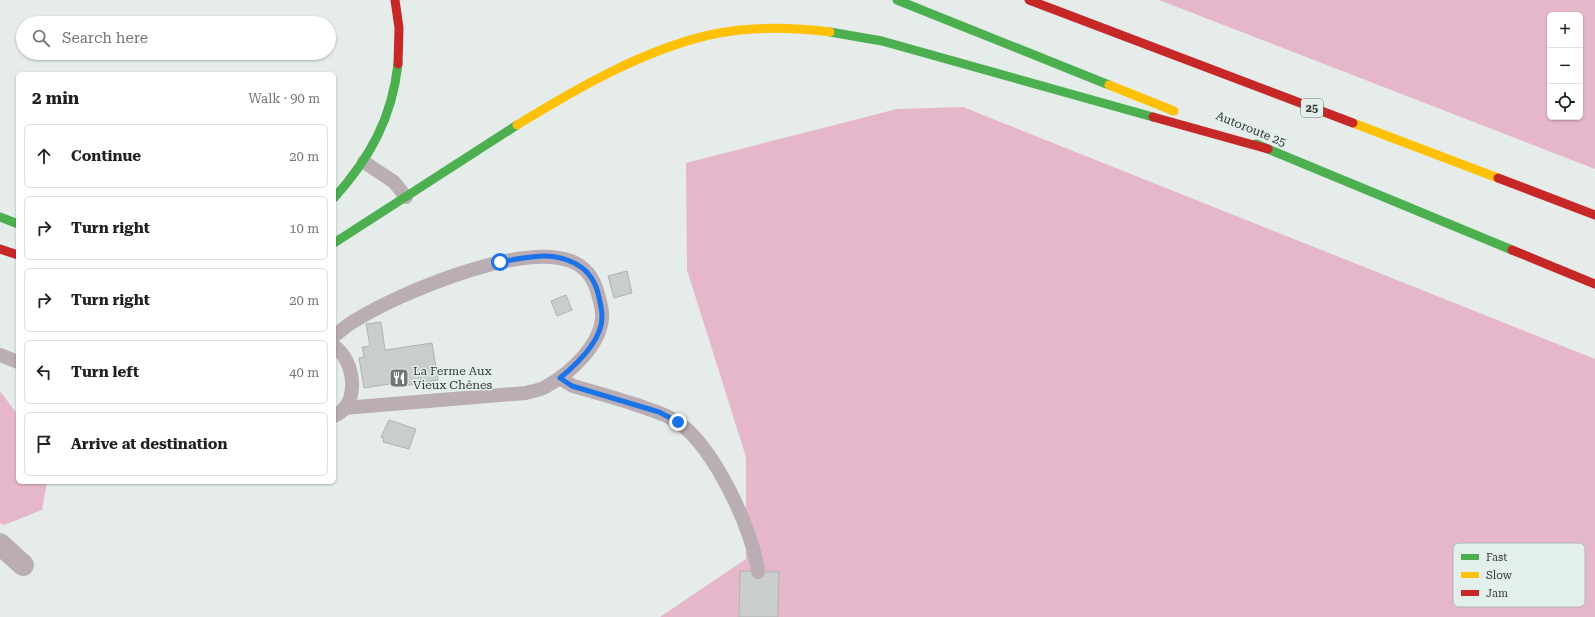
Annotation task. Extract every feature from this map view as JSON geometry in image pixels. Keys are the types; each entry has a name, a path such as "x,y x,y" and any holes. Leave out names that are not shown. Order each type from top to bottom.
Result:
{"highway":[{"path":"336,196 346,186 375,145 383,128 394,92 399,43 395,0"},
{"path":"897,0 1079,71 1183,114"},
{"name":"25","path":"1029,0 1595,215"},
{"path":"336,242 539,112 608,74 659,51 685,42 710,36 762,29 790,28 820,30 845,33 882,41 1268,150"},
{"name":"Autoroute 25","path":"1197,120 1595,284"},
{"path":"0,217 16,223"},
{"path":"0,249 16,254"}],"street":[{"path":"0,544 22,565"}],"lane":[{"path":"364,162 394,182 406,196"},
{"path":"336,335 356,320 389,302 448,277 500,262 532,256 551,257 571,261 587,270 595,283 602,318 598,333 589,349 576,365 560,378 545,387 526,393 339,412"},
{"path":"336,347 347,360 352,379 351,397 339,412"},
{"path":"0,355 16,361"},
{"path":"560,378 572,386 659,412 678,422 694,436 709,455 740,514 756,557 758,572"}],"shaded area":[{"path":"1159,0 1595,0 1595,169"},
{"path":"963,107 1595,359 1595,617 660,617 746,559 746,457 687,270 686,163 897,109"},
{"path":"0,391 16,412 16,484 47,484 42,510 4,525 0,523"}],"building":[{"path":"627,271 632,293 614,298 608,276"},
{"path":"566,295 572,310 557,316 551,301"},
{"path":"381,322 385,350 432,343 438,380 403,386 402,382 364,388 359,358 364,357 362,347 370,346 366,324"},
{"path":"389,420 416,429 409,449 383,442 384,438 381,437"},
{"path":"740,571 779,572 778,617 739,617"}],"traffic: fast":[{"path":"897,0 1109,85"},
{"path":"830,32 882,41 1153,117"},
{"path":"336,196 358,168 385,120 391,102 398,64"},
{"path":"336,242 517,125"},
{"path":"1256,144 1512,250"},
{"path":"0,217 16,223"}],"traffic: slow":[{"path":"517,125 610,72 684,42 709,35 739,30 785,28 830,32"},
{"path":"1109,85 1174,111"},
{"path":"1353,123 1498,178"}],"traffic: jam":[{"path":"395,0 399,28 398,64"},
{"path":"1029,0 1353,123"},
{"path":"1153,117 1268,149"},
{"path":"1498,178 1595,215"},
{"path":"0,249 16,254"},
{"path":"1512,250 1595,284"}],"place":[{"name":"La Ferme Aux Vieux Chênes","path":"399,378"}],"route":[{"path":"500,262 532,256 551,257 571,261 587,270 595,283 602,318 598,333 589,349 576,365 560,378 572,386 659,412 678,422"}]}
